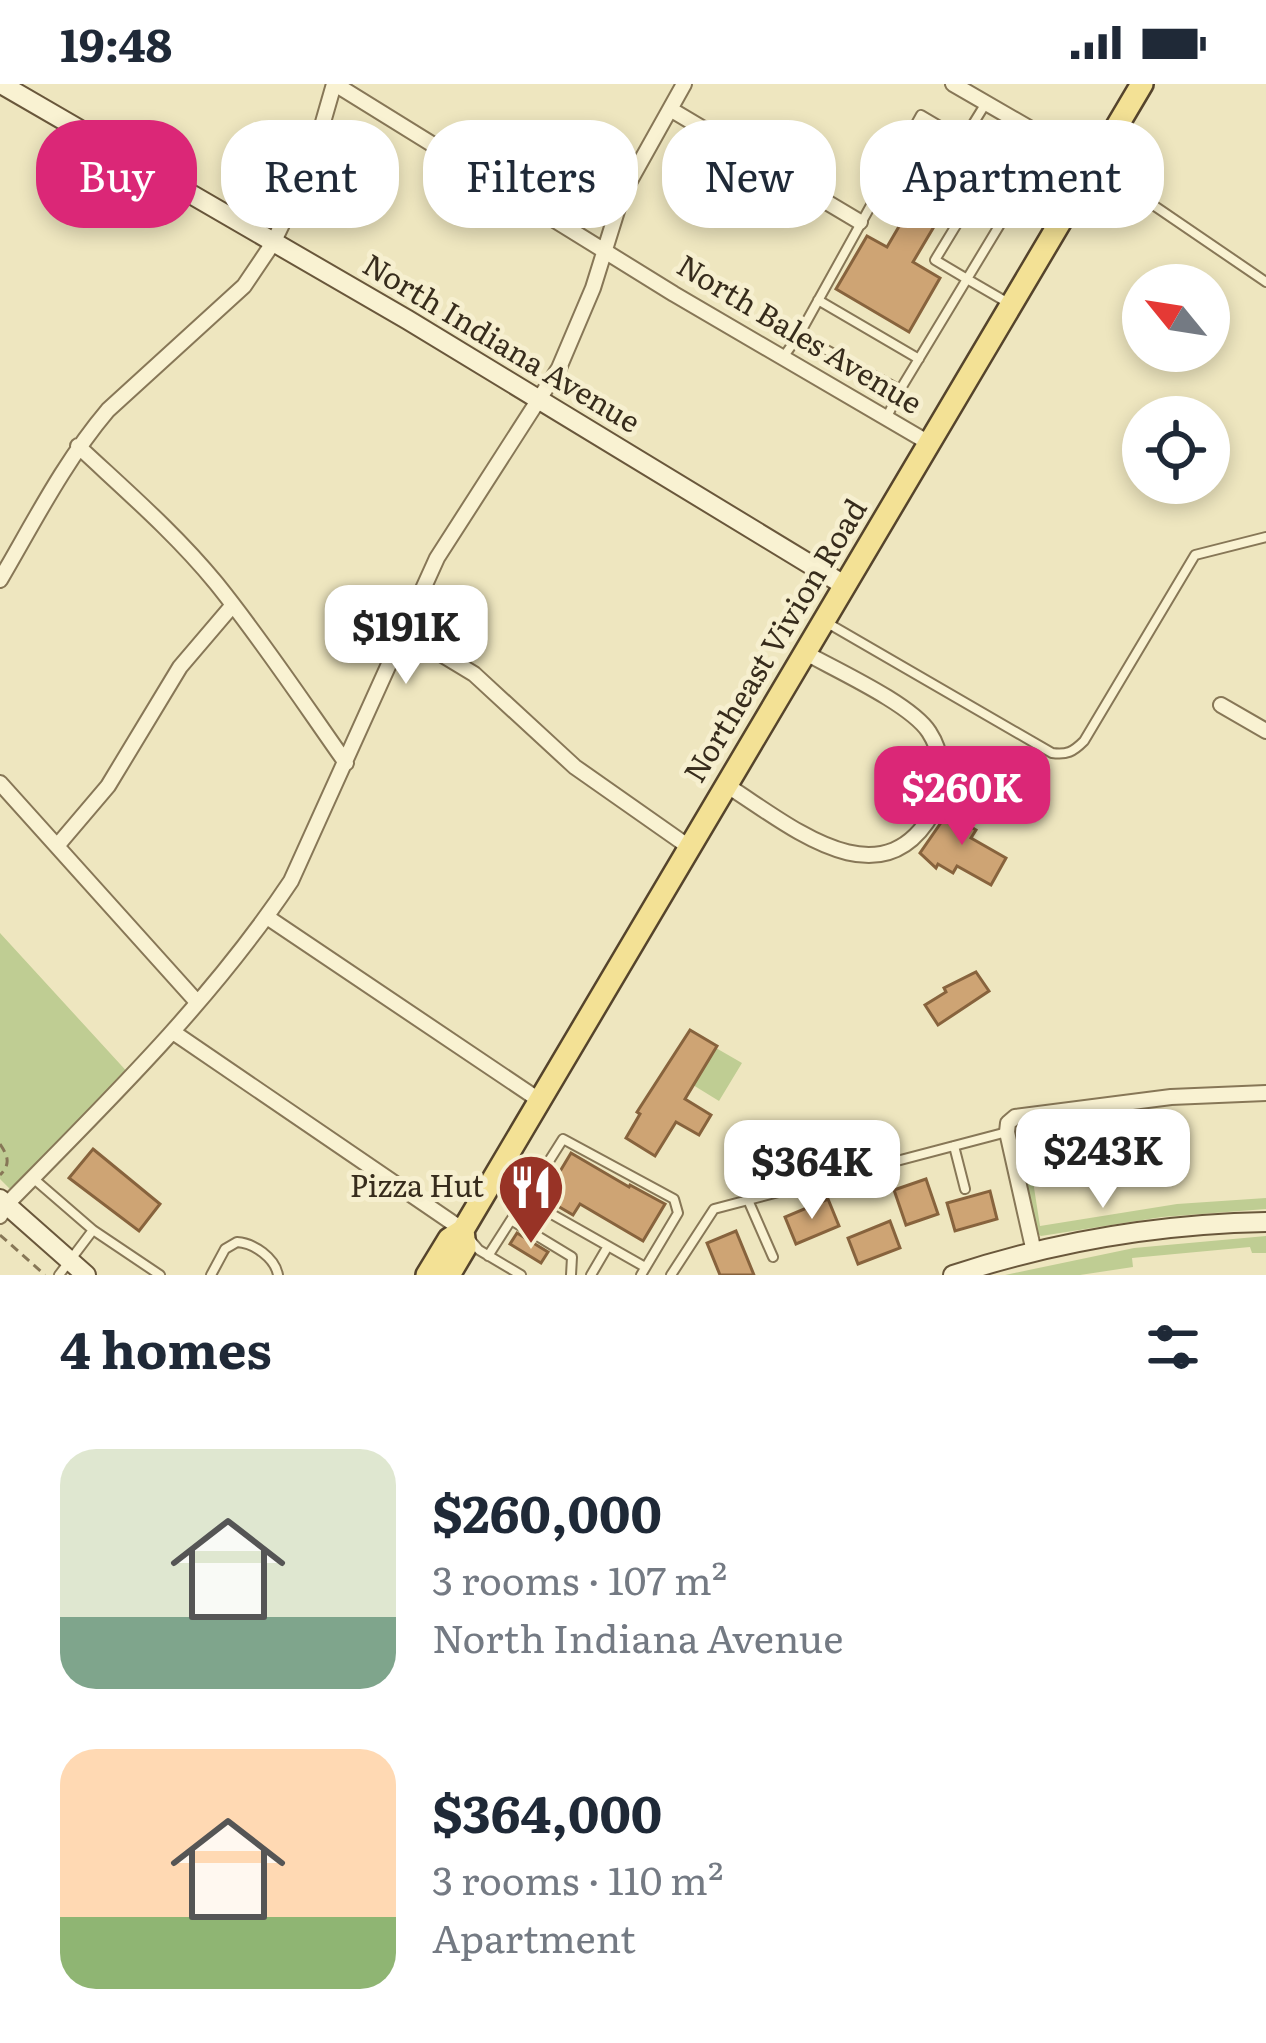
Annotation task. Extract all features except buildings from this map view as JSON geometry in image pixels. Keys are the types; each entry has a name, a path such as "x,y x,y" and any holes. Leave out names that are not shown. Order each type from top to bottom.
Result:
{"main road":[{"name":"Northeast Vivion Road","path":"1121,120 1142,84"},
{"name":"Northeast Vivion Road","path":"427,1275 449,1239 463,1230 1057,228"},
{"name":"Northeast Vivion Road","path":"449,1275 465,1248 463,1230"}],"street":[{"name":"North Indiana Avenue","path":"1,84 844,585"},
{"path":"0,580 78,446 108,410 244,286 273,243 311,164 335,84"},
{"name":"North Bales Avenue","path":"335,84 928,443"},
{"path":"86,1275 63,1268 2,1206 172,1032 291,881 437,558 559,368 580,322 622,195 684,84"},
{"path":"953,84 1014,120"},
{"path":"670,109 860,222"},
{"path":"78,446 150,513 232,605 346,763"},
{"path":"57,846 108,786 180,667 232,605"},
{"path":"403,631 474,674 575,766 689,847"},
{"path":"726,785 832,850 857,856 882,854 906,843 925,826 937,804 942,779 939,754 928,730 910,712 804,652"},
{"path":"1221,705 1266,730"},
{"path":"0,783 197,1002"},
{"path":"267,917 539,1100"},
{"path":"172,1032 463,1230"},
{"path":"1034,1252 1008,1128 1015,1118 1101,1104 1266,1093"},
{"path":"952,1275 1034,1252 1139,1232 1266,1222"}],"lane":[{"path":"976,120 986,104"},
{"path":"1164,213 1266,282"},
{"path":"783,358 860,222"},
{"path":"954,228 935,260 1011,304"},
{"path":"886,418 998,228"},
{"path":"818,300 919,359"},
{"path":"799,334 900,390"},
{"path":"823,620 1052,753 1063,755 1084,741 1195,555 1266,537"},
{"path":"671,1275 714,1208 1008,1128"},
{"path":"488,1256 525,1199 563,1139 674,1199 678,1213 643,1271 608,1246 525,1199 492,1180"},
{"path":"953,1146 965,1189"},
{"path":"32,1178 93,1229 160,1275"},
{"path":"748,1200 773,1257"},
{"path":"511,1220 572,1257 571,1275"},
{"path":"63,1268 93,1229"},
{"path":"463,1230 478,1250 521,1275"},
{"path":"211,1275 226,1249 237,1242 272,1261 278,1275"},
{"path":"591,1275 608,1246"}],"path":[{"path":"0,1144 8,1155 8,1165 0,1175"},
{"path":"0,1235 45,1275"}],"green space":[{"path":"0,933 131,1076 10,1189 0,1179"},
{"path":"716,1048 742,1063 719,1101 693,1085"},
{"path":"1025,1130 1040,1226 1177,1204 1266,1198 1266,1209 1162,1217 1041,1236 1036,1233 1014,1135"},
{"path":"1266,1236 1266,1253 1252,1253 1250,1247 1132,1258 1133,1267 1080,1275 1005,1275 1134,1248"}],"place":[{"name":"Pizza Hut","path":"531,1246"}]}
